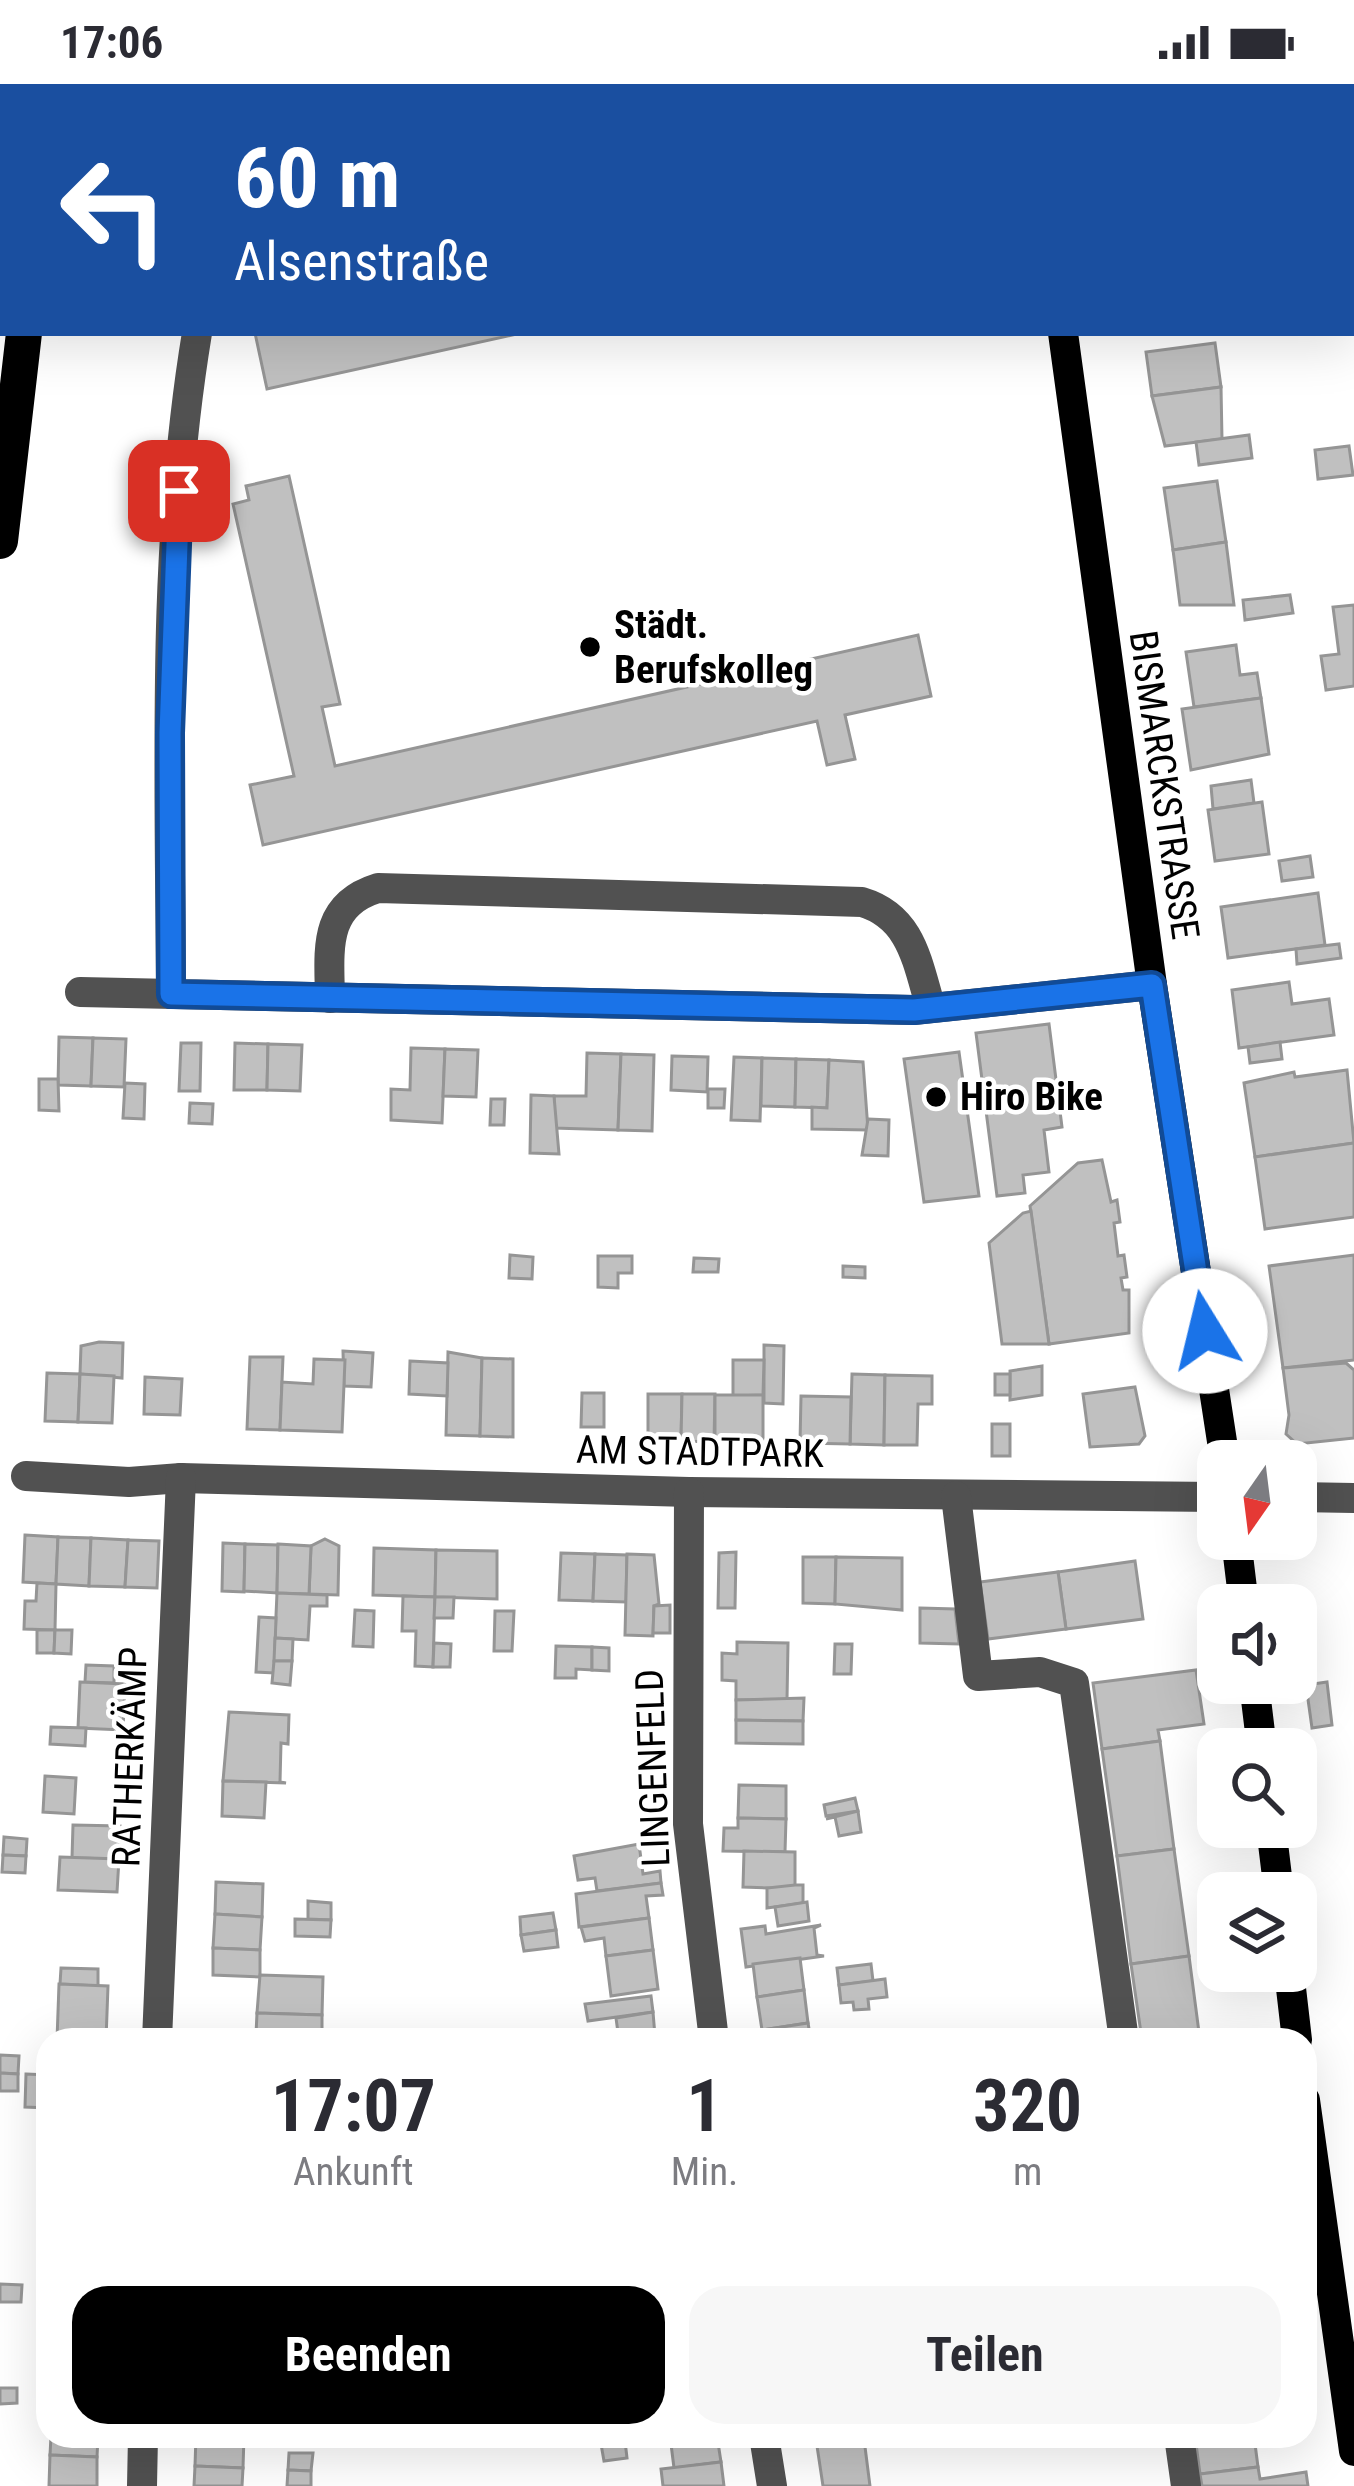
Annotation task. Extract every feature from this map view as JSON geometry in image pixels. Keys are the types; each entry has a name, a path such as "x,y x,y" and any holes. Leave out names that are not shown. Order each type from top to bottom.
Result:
{"highway":[{"path":"0,541 24,336"}],"main road":[{"name":"BISMARCKSTRASSE","path":"1063,336 1152,985 1222,1440"},
{"path":"1291,1992 1295,2028"},
{"path":"1317,2161 1344,2297 1354,2451"}],"street":[{"path":"171,994 170,733 179,491 197,336"},
{"path":"330,998 329,940 335,915 355,895 379,888 862,902 886,909 908,933 931,1008"},
{"path":"80,992 931,1008 1152,985"},
{"name":"AM STADTPARK","path":"26,1476 128,1482 181,1478 689,1492 1197,1497"},
{"name":"RATHERKÄMP","path":"158,2028 181,1478"},
{"name":"LINGENFELD","path":"689,1492 688,1824 713,2028"},
{"path":"956,1496 978,1676 1040,1672 1074,1683 1122,2028"},
{"path":"1317,1497 1354,1498"},
{"path":"142,2486 143,2448"},
{"path":"766,2448 772,2486"},
{"path":"1181,2448 1186,2486"}],"building":[{"path":"256,336 507,336 267,389"},
{"path":"1215,343 1221,387 1152,396 1146,352"},
{"path":"1221,387 1222,439 1165,446 1152,396"},
{"path":"1249,435 1252,458 1199,465 1196,442"},
{"path":"1349,446 1353,475 1318,479 1315,450"},
{"path":"289,476 340,704 322,707 335,766 918,635 931,696 845,715 855,759 827,765 817,721 263,845 250,785 294,776 233,504 249,500 246,486"},
{"path":"1217,481 1226,542 1173,550 1164,488"},
{"path":"1226,542 1234,605 1180,605 1173,550"},
{"path":"1290,595 1293,613 1245,620 1243,600"},
{"path":"1354,605 1354,686 1326,690 1321,656 1339,654 1333,607"},
{"path":"1236,645 1240,675 1257,673 1261,698 1194,707 1186,652"},
{"path":"1261,698 1269,754 1191,770 1182,709"},
{"path":"1251,780 1254,803 1213,809 1211,786"},
{"path":"1262,802 1269,854 1215,861 1208,810"},
{"path":"1310,856 1313,877 1282,881 1279,861"},
{"path":"1318,893 1325,945 1228,958 1221,907"},
{"path":"1339,944 1341,958 1297,964 1296,949"},
{"path":"1289,982 1292,1004 1329,999 1334,1035 1239,1048 1232,990"},
{"path":"1049,1024 1062,1127 1044,1130 1049,1172 1023,1175 1025,1193 997,1196 976,1033"},
{"path":"59,1037 93,1038 91,1086 58,1085"},
{"path":"93,1038 126,1039 124,1087 91,1086"},
{"path":"1280,1042 1282,1059 1250,1063 1248,1047"},
{"path":"181,1043 201,1043 200,1091 179,1091"},
{"path":"235,1043 268,1044 267,1090 234,1090"},
{"path":"268,1044 302,1045 300,1091 267,1090"},
{"path":"411,1048 445,1049 442,1123 391,1120 391,1089 410,1090"},
{"path":"445,1049 478,1050 476,1097 443,1096"},
{"path":"959,1052 979,1196 924,1202 904,1059"},
{"path":"587,1053 621,1054 618,1130 554,1128 554,1096 586,1096"},
{"path":"621,1054 654,1055 652,1131 618,1130"},
{"path":"672,1056 708,1057 707,1092 671,1090"},
{"path":"734,1057 762,1058 760,1121 731,1120"},
{"path":"762,1058 796,1059 795,1107 761,1106"},
{"path":"796,1059 829,1060 827,1108 795,1107"},
{"path":"829,1060 863,1062 868,1130 812,1129 812,1107 827,1108"},
{"path":"1347,1070 1354,1143 1255,1157 1244,1083 1294,1072 1295,1077"},
{"path":"39,1079 58,1079 59,1111 39,1110"},
{"path":"125,1083 145,1084 144,1119 123,1118"},
{"path":"708,1089 725,1089 724,1108 708,1108"},
{"path":"531,1095 554,1096 559,1154 530,1153"},
{"path":"491,1099 505,1099 504,1125 490,1125"},
{"path":"190,1103 213,1104 212,1124 189,1123"},
{"path":"868,1119 889,1120 888,1156 862,1155"},
{"path":"1354,1143 1354,1217 1265,1229 1255,1157"},
{"path":"1102,1160 1111,1202 1117,1200 1120,1222 1114,1223 1118,1256 1124,1255 1127,1277 1121,1278 1123,1290 1129,1290 1129,1333 1049,1344 1030,1206 1078,1163"},
{"path":"1031,1211 1049,1344 1002,1344 989,1243"},
{"path":"510,1255 533,1257 532,1279 509,1278"},
{"path":"1354,1255 1354,1360 1283,1368 1269,1266"},
{"path":"598,1256 632,1256 632,1273 618,1273 618,1288 598,1287"},
{"path":"694,1258 719,1259 718,1272 693,1272"},
{"path":"843,1266 865,1267 865,1278 843,1277"},
{"path":"123,1343 122,1378 80,1374 81,1346"},
{"path":"764,1345 784,1346 783,1404 764,1403"},
{"path":"343,1351 373,1353 371,1387 344,1386"},
{"path":"448,1352 482,1358 480,1436 446,1435"},
{"path":"250,1357 283,1357 280,1430 247,1429"},
{"path":"482,1358 513,1359 513,1437 480,1436"},
{"path":"314,1359 345,1360 342,1432 280,1430 282,1382 313,1384"},
{"path":"733,1360 764,1360 763,1395 733,1396"},
{"path":"410,1361 448,1363 447,1396 409,1394"},
{"path":"1346,1363 1354,1370 1354,1438 1317,1442 1293,1440 1286,1434 1289,1415 1283,1368"},
{"path":"1042,1366 1042,1395 1010,1400 1010,1371"},
{"path":"47,1373 80,1374 78,1422 45,1421"},
{"path":"80,1374 114,1376 112,1423 78,1422"},
{"path":"852,1374 885,1375 884,1445 850,1444"},
{"path":"995,1374 1010,1374 1010,1395 995,1395"},
{"path":"885,1375 932,1376 932,1404 918,1404 917,1445 884,1445"},
{"path":"145,1377 182,1379 180,1415 144,1414"},
{"path":"1135,1387 1145,1436 1139,1444 1090,1447 1083,1394"},
{"path":"582,1393 604,1393 604,1427 581,1427"},
{"path":"648,1394 682,1394 681,1441 648,1441"},
{"path":"682,1394 715,1394 714,1442 681,1441"},
{"path":"715,1395 763,1395 763,1442 715,1441"},
{"path":"801,1396 851,1397 850,1444 800,1443"},
{"path":"992,1424 1010,1424 1010,1456 992,1456"},
{"path":"25,1535 58,1537 56,1584 23,1582"},
{"path":"58,1537 91,1538 89,1586 56,1584"},
{"path":"91,1538 128,1540 125,1587 89,1586"},
{"path":"325,1539 339,1546 338,1595 309,1594 311,1546"},
{"path":"128,1540 159,1541 157,1588 125,1587"},
{"path":"223,1543 245,1544 244,1592 222,1591"},
{"path":"245,1544 278,1545 277,1593 244,1591"},
{"path":"278,1544 311,1546 309,1594 277,1593"},
{"path":"374,1548 436,1550 435,1597 373,1595"},
{"path":"436,1550 497,1551 497,1599 435,1597"},
{"path":"736,1552 735,1608 718,1608 719,1553"},
{"path":"561,1553 595,1554 593,1601 559,1600"},
{"path":"595,1554 627,1555 626,1602 593,1601"},
{"path":"627,1554 654,1555 659,1604 654,1606 653,1636 625,1635"},
{"path":"803,1557 836,1557 835,1604 803,1603"},
{"path":"836,1557 902,1558 902,1610 835,1604"},
{"path":"1135,1561 1143,1619 1066,1629 1058,1572"},
{"path":"1058,1572 1066,1629 988,1639 980,1582"},
{"path":"37,1583 56,1584 55,1630 24,1629 25,1601 36,1601"},
{"path":"277,1593 327,1595 327,1606 310,1606 308,1640 275,1638"},
{"path":"403,1596 435,1597 433,1667 415,1666 416,1631 402,1631"},
{"path":"435,1597 454,1597 453,1618 434,1618"},
{"path":"670,1605 670,1633 653,1633 654,1606"},
{"path":"920,1608 955,1609 959,1644 920,1643"},
{"path":"355,1610 374,1611 373,1647 353,1646"},
{"path":"495,1611 514,1611 512,1651 494,1651"},
{"path":"259,1617 276,1618 274,1673 256,1672"},
{"path":"37,1630 55,1630 54,1653 37,1653"},
{"path":"55,1630 72,1630 71,1654 54,1653"},
{"path":"275,1638 293,1639 292,1661 274,1661"},
{"path":"737,1642 788,1643 787,1700 736,1700 736,1681 722,1680 722,1653 737,1654"},
{"path":"434,1643 451,1644 450,1667 433,1667"},
{"path":"835,1644 852,1644 851,1674 834,1674"},
{"path":"556,1646 592,1647 592,1670 576,1669 576,1678 555,1678"},
{"path":"592,1647 609,1648 609,1671 592,1670"},
{"path":"274,1661 292,1661 290,1685 272,1683"},
{"path":"86,1665 114,1666 114,1683 85,1682"},
{"path":"1196,1670 1197,1704 1201,1704 1204,1724 1158,1730 1160,1741 1102,1749 1093,1683"},
{"path":"80,1682 125,1684 123,1730 78,1728"},
{"path":"1327,1682 1332,1725 1312,1728 1309,1704 1317,1704 1317,1683"},
{"path":"804,1698 803,1721 736,1720 736,1700"},
{"path":"229,1712 289,1715 288,1744 281,1743 280,1782 286,1783 223,1781"},
{"path":"736,1720 803,1721 803,1744 736,1743"},
{"path":"51,1727 86,1728 85,1746 50,1744"},
{"path":"1160,1741 1174,1849 1117,1856 1102,1749"},
{"path":"45,1776 76,1778 74,1814 43,1812"},
{"path":"223,1781 266,1782 264,1818 222,1816"},
{"path":"739,1785 786,1786 786,1819 738,1818"},
{"path":"855,1798 858,1811 826,1816 824,1805"},
{"path":"858,1811 861,1832 839,1836 835,1817 826,1819"},
{"path":"738,1818 786,1819 785,1852 723,1851 724,1828 738,1828"},
{"path":"73,1825 120,1826 119,1859 72,1858"},
{"path":"4,1837 27,1839 26,1856 3,1855"},
{"path":"639,1844 643,1874 660,1871 661,1883 597,1891 595,1878 578,1880 574,1856"},
{"path":"1174,1849 1189,1956 1131,1964 1117,1856"},
{"path":"744,1851 795,1852 795,1889 743,1887"},
{"path":"3,1855 26,1856 25,1873 2,1872"},
{"path":"60,1857 119,1859 117,1892 58,1890"},
{"path":"216,1882 263,1884 262,1917 215,1914"},
{"path":"661,1883 663,1895 646,1896 649,1918 579,1927 576,1894"},
{"path":"803,1885 803,1903 767,1908 767,1888"},
{"path":"308,1901 331,1903 331,1920 308,1919"},
{"path":"807,1902 809,1921 778,1926 775,1907"},
{"path":"553,1913 556,1930 521,1935 520,1917"},
{"path":"215,1914 262,1917 260,1950 213,1948"},
{"path":"649,1918 653,1950 606,1956 604,1938 585,1941 581,1927"},
{"path":"295,1919 331,1920 330,1937 295,1936"},
{"path":"821,1925 814,1928 817,1955 824,1956 746,1967 741,1929 765,1926 766,1934"},
{"path":"556,1930 558,1947 524,1951 521,1935"},
{"path":"213,1948 260,1950 260,1977 213,1975"},
{"path":"653,1950 658,1989 611,1996 606,1956"},
{"path":"1189,1956 1198,2028 1140,2028 1131,1964"},
{"path":"800,1958 804,1990 757,1997 753,1964"},
{"path":"871,1964 873,1981 839,1985 837,1968"},
{"path":"61,1968 98,1969 98,1986 60,1984"},
{"path":"260,1975 323,1977 322,2015 257,2013"},
{"path":"885,1979 887,1997 868,1999 869,2009 854,2010 853,2002 841,2003 839,1985"},
{"path":"59,1984 108,1986 106,2028 57,2028"},
{"path":"804,1990 808,2023 762,2028 757,1997"},
{"path":"651,1996 653,2012 588,2021 585,2004"},
{"path":"653,2012 654,2028 617,2028 616,2018"},
{"path":"257,2013 322,2015 322,2028 256,2028"},
{"path":"0,2055 19,2056 18,2074 0,2073"},
{"path":"0,2073 18,2074 18,2091 0,2091"},
{"path":"26,2074 36,2074 36,2107 25,2107"},
{"path":"0,2284 22,2285 21,2302 0,2302"},
{"path":"0,2388 17,2388 17,2403 0,2404"},
{"path":"50,2448 97,2448 97,2457 50,2455"},
{"path":"196,2448 244,2448 243,2468 195,2466"},
{"path":"602,2448 626,2448 627,2458 604,2461"},
{"path":"672,2448 719,2448 721,2462 674,2468"},
{"path":"817,2448 865,2448 870,2486 823,2486"},
{"path":"1197,2448 1256,2448 1258,2467 1200,2474"},
{"path":"289,2453 313,2453 311,2471 288,2470"},
{"path":"50,2455 97,2457 97,2486 49,2486"},
{"path":"721,2462 724,2486 663,2486 661,2469"},
{"path":"195,2466 243,2468 242,2486 194,2486"},
{"path":"1258,2467 1260,2479 1306,2472 1308,2486 1202,2486 1200,2474"},
{"path":"288,2470 311,2471 311,2486 287,2486"}],"place":[{"name":"Städt. Berufskolleg","path":"590,647"},
{"name":"Hiro Bike","path":"936,1097"}],"route":[{"path":"179,491 170,733 171,994 914,1010 1152,985 1205,1331"}]}
